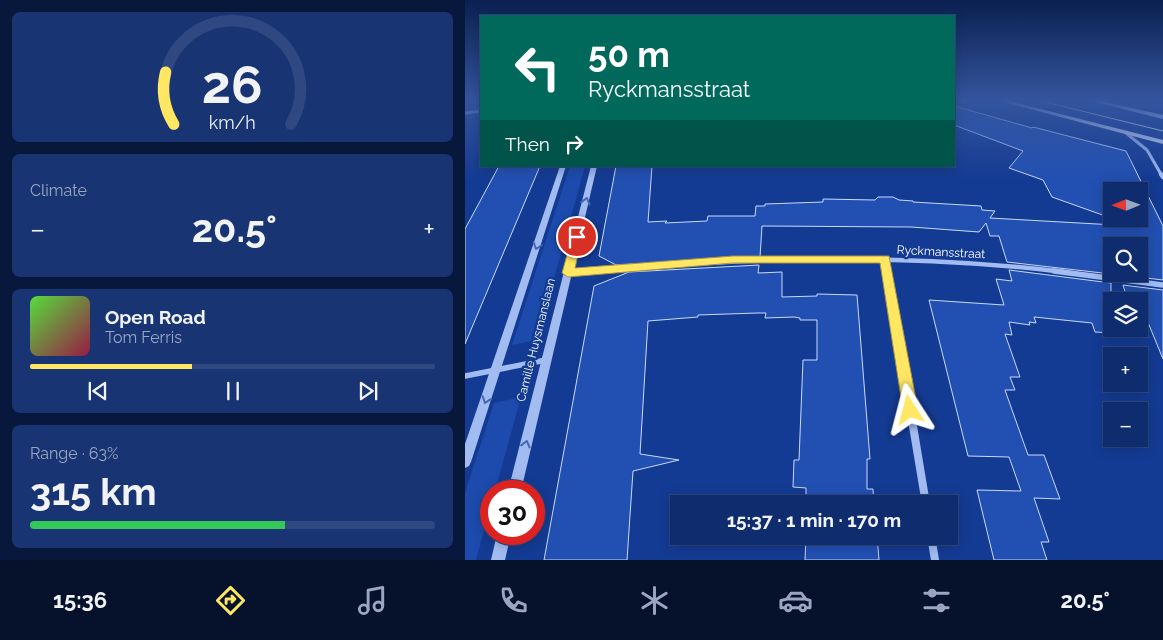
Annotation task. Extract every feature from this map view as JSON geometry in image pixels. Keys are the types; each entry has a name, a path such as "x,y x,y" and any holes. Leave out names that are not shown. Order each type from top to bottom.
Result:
{"main road":[{"path":"1104,127 1163,142"}],"street":[{"path":"1127,133 1147,150 1163,177"},
{"name":"Camille Huysmanslaan","path":"465,462 563,167"},
{"name":"Camille Huysmanslaan","path":"517,480 594,167"},
{"path":"885,259 924,495"},
{"name":"Ryckmansstraat","path":"568,273 733,260 885,259 964,262 1163,285"},
{"path":"465,376 546,360"},
{"path":"497,560 501,545"},
{"path":"932,545 935,560"}],"shaded area":[{"path":"570,167 585,167 537,340 512,345"},
{"path":"521,397 498,480 480,480 480,545 476,560 465,560 465,493 494,403"}],"building":[{"path":"960,127 1034,127 1126,151 1141,182 1103,182 1103,215 1052,197 1043,180 1009,168 1023,151"},
{"path":"498,167 540,167 465,344 465,229"},
{"path":"616,167 652,167 648,222 707,221 708,216 755,216 756,206 765,206 765,204 823,202 823,199 875,200 878,197 893,197 913,202 981,206 982,210 995,211 990,218 1103,224 1103,228 1147,228 1148,196 1163,226 1163,280 1148,278 1148,237 1103,237 1103,273 1007,262 999,236 990,236 986,223 979,232 911,227 762,226 760,257 616,265 599,256"},
{"path":"759,265 758,273 782,272 782,297 817,296 817,294 857,295 870,459 867,459 867,489 873,489 873,495 806,495 806,488 793,487 794,460 799,460 803,360 817,360 817,320 800,320 800,318 794,317 765,318 766,313 757,313 698,315 698,317 648,321 640,454 679,460 633,471 627,560 544,560 594,286 629,272"},
{"path":"1009,270 1111,283 1111,292 1103,292 1103,332 1095,332 1092,323 1034,317 1036,323 1029,322 1030,325 1009,322 1012,335 1005,334 1020,377 1010,377 1015,390 1005,390 1028,455 1044,455 1060,499 1034,498 1049,542 1041,542 1047,560 994,560 977,490 1021,491 1009,457 968,456 929,300 1004,305 996,279 1012,281"},
{"path":"1123,285 1163,290 1163,359 1148,322 1148,292 1125,292"},
{"path":"806,545 878,545 879,560 805,560"}],"tram line":[{"path":"1147,127 1163,131"}],"route":[{"path":"577,237 568,273 658,264 733,260 885,259 910,410"}]}
